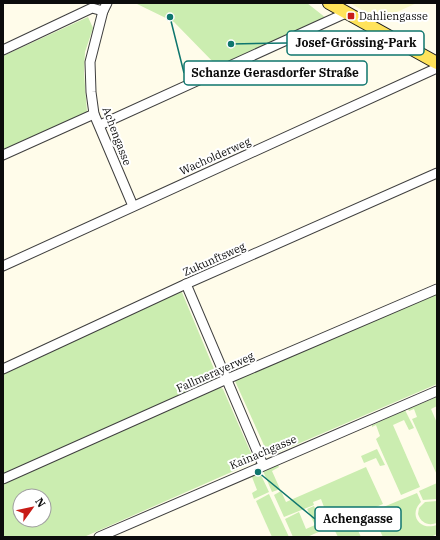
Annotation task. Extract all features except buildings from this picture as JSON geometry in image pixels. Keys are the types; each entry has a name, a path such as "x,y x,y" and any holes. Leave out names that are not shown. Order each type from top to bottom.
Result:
{"main road":[{"path":"329,3 437,64"}],"street":[{"path":"3,50 92,8 105,7"},
{"name":"Achengasse","path":"105,7 90,62 91,92 94,114 100,125 112,158 133,206"},
{"path":"100,125 346,13"},
{"name":"Wacholderweg","path":"3,266 437,68"},
{"path":"3,155 94,114"},
{"name":"Zukunftsweg","path":"3,369 186,284 437,173"},
{"path":"186,284 263,465"},
{"name":"Fallmerayerweg","path":"3,479 227,379 437,290"},
{"name":"Kainachgasse","path":"99,537 437,391"}],"green space":[{"path":"135,3 307,3 326,18 217,66 174,22"},
{"path":"350,3 417,3 379,20"},
{"path":"88,17 93,28 85,52 84,73 87,112 3,152 3,56"},
{"path":"181,290 217,376 216,381 3,477 3,372"},
{"path":"437,290 437,384 272,455 267,452 235,381 237,379"},
{"path":"218,386 223,389 254,460 252,463 84,537 3,537 3,483"},
{"path":"437,397 437,406 431,409 437,423 437,475 412,419 417,417 414,409 409,411 408,409"},
{"path":"405,410 414,428 409,430 404,420 393,425 420,487 401,495 376,439 380,436 376,425 372,427 372,425"},
{"path":"377,449 385,465 380,466 376,458 364,463 361,456"},
{"path":"278,465 279,467 272,471 280,489 272,492 263,471"},
{"path":"366,467 383,504 307,537 293,537 285,519 299,512 306,529 315,525 307,509 314,506 320,518 327,515 321,499 313,502 314,505 284,517 274,495 281,491 286,502"},
{"path":"256,474 257,476 261,475 269,492 254,499 252,493 257,490 252,477 246,478"},
{"path":"437,483 437,499 423,500 419,491"},
{"path":"417,493 421,502 417,507 416,517 421,524 426,526 437,525 437,534 431,537 383,537 380,531 395,525 393,519 397,517 394,512 384,517 381,508"},
{"path":"269,494 289,537 272,537 256,501"},
{"path":"437,501 437,523 428,524 423,522 418,514 419,508 425,502"},
{"path":"370,514 374,524 369,526 366,519 355,524 361,537 338,537 334,529"}],"place":[{"name":"Dahliengasse","path":"351,16"},
{"name":"Schanze Gerasdorfer Straße","path":"170,17"},
{"name":"Josef-Grössing-Park","path":"231,44"},
{"name":"Achengasse","path":"258,472"}]}
